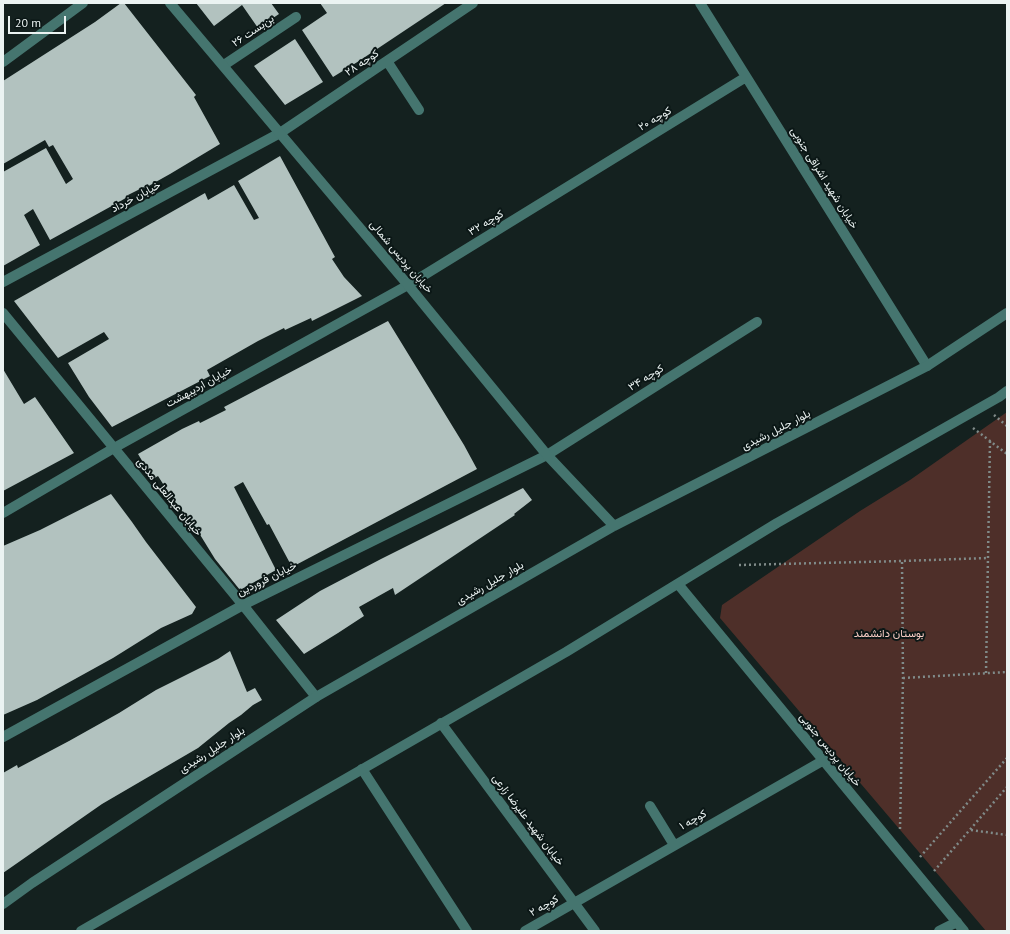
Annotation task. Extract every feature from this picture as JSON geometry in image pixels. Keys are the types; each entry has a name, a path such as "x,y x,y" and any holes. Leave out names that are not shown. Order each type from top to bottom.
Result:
{"street":[{"path":"3,62 83,3"},
{"name":"خیابان پردیس شمالی","path":"170,3 224,65 408,285 547,455 614,526"},
{"name":"کوچه ۲۸","path":"280,133 473,3"},
{"name":"خیابان شهید اشراقی جنوبی","path":"700,3 927,366"},
{"name":"بن‌بست ۲۶","path":"224,65 296,18"},
{"path":"387,61 419,110"},
{"name":"کوچه ۲۰","path":"576,182 746,77"},
{"name":"خیابان خرداد","path":"3,282 280,133"},
{"name":"کوچه ۳۲","path":"408,285 576,182"},
{"name":"خیابان اردیبهشت","path":"3,513 114,448 408,285"},
{"name":"خیابان عبدالعلی مددی","path":"3,313 243,604 316,697"},
{"name":"بلوار جلیل رشیدی","path":"3,904 32,883 316,697 614,526 927,366 1007,313"},
{"name":"کوچه ۳۴","path":"547,455 757,322"},
{"path":"81,931 566,652 777,523 961,419 1007,391"},
{"name":"خیابان فروردین","path":"3,737 243,604 547,455"},
{"name":"خیابان پردیس جنوبی","path":"678,584 964,931"},
{"name":"خیابان شهید علیرضا زارعی","path":"441,723 595,931"},
{"name":"کوچه ۱","path":"575,902 824,760"},
{"path":"362,769 467,931"},
{"path":"650,806 674,845"},
{"name":"کوچه ۲","path":"525,931 575,902"},
{"path":"939,931 957,922"}],"path":[{"path":"961,419 1007,454"},
{"path":"986,673 990,441"},
{"path":"708,565 988,558"},
{"path":"899,852 903,678 902,561"},
{"path":"903,678 1007,672"},
{"path":"911,867 1007,758"},
{"path":"924,882 1007,787"},
{"path":"970,830 1007,835"}],"green space":[{"name":"بوستان دانشمند","path":"1007,412 1007,931 986,931 720,618 722,605 860,511 910,480"}],"building":[{"path":"121,3 124,3 196,95 194,97 220,144 170,174 145,188 144,187 128,195 129,196 119,202 50,240 33,209 24,215 40,245 3,266 3,172 46,148 66,184 73,179 53,145 49,147 45,140 3,164 3,81 95,22"},
{"path":"196,3 271,3 279,14 258,28 242,5 214,26"},
{"path":"320,3 446,3 333,77 302,30 327,13"},
{"path":"295,39 323,82 285,105 254,66"},
{"path":"280,156 335,257 332,259 344,277 362,296 312,321 311,318 285,330 284,328 258,341 207,370 210,376 112,427 89,397 68,363 109,339 104,332 58,358 14,301 205,193 208,200 234,185 254,220 259,218 238,181"},
{"path":"388,321 464,445 477,469 292,567 269,524 267,525 243,482 234,487 276,570 240,590 215,559 199,533 172,498 158,476 153,479 138,454 182,429 199,421 200,423 226,410 224,407"},
{"path":"3,369 24,404 35,397 74,453 3,491"},
{"path":"523,488 532,500 514,514 515,515 395,595 393,588 359,607 364,616 304,654 276,620 320,591"},
{"path":"111,494 196,607 192,614 161,628 113,658 37,700 3,715 3,546 40,530"},
{"path":"230,651 247,692 255,688 262,700 229,723 198,748 102,804 3,873 3,773 17,765 18,768 69,741 156,690 218,659"}]}
